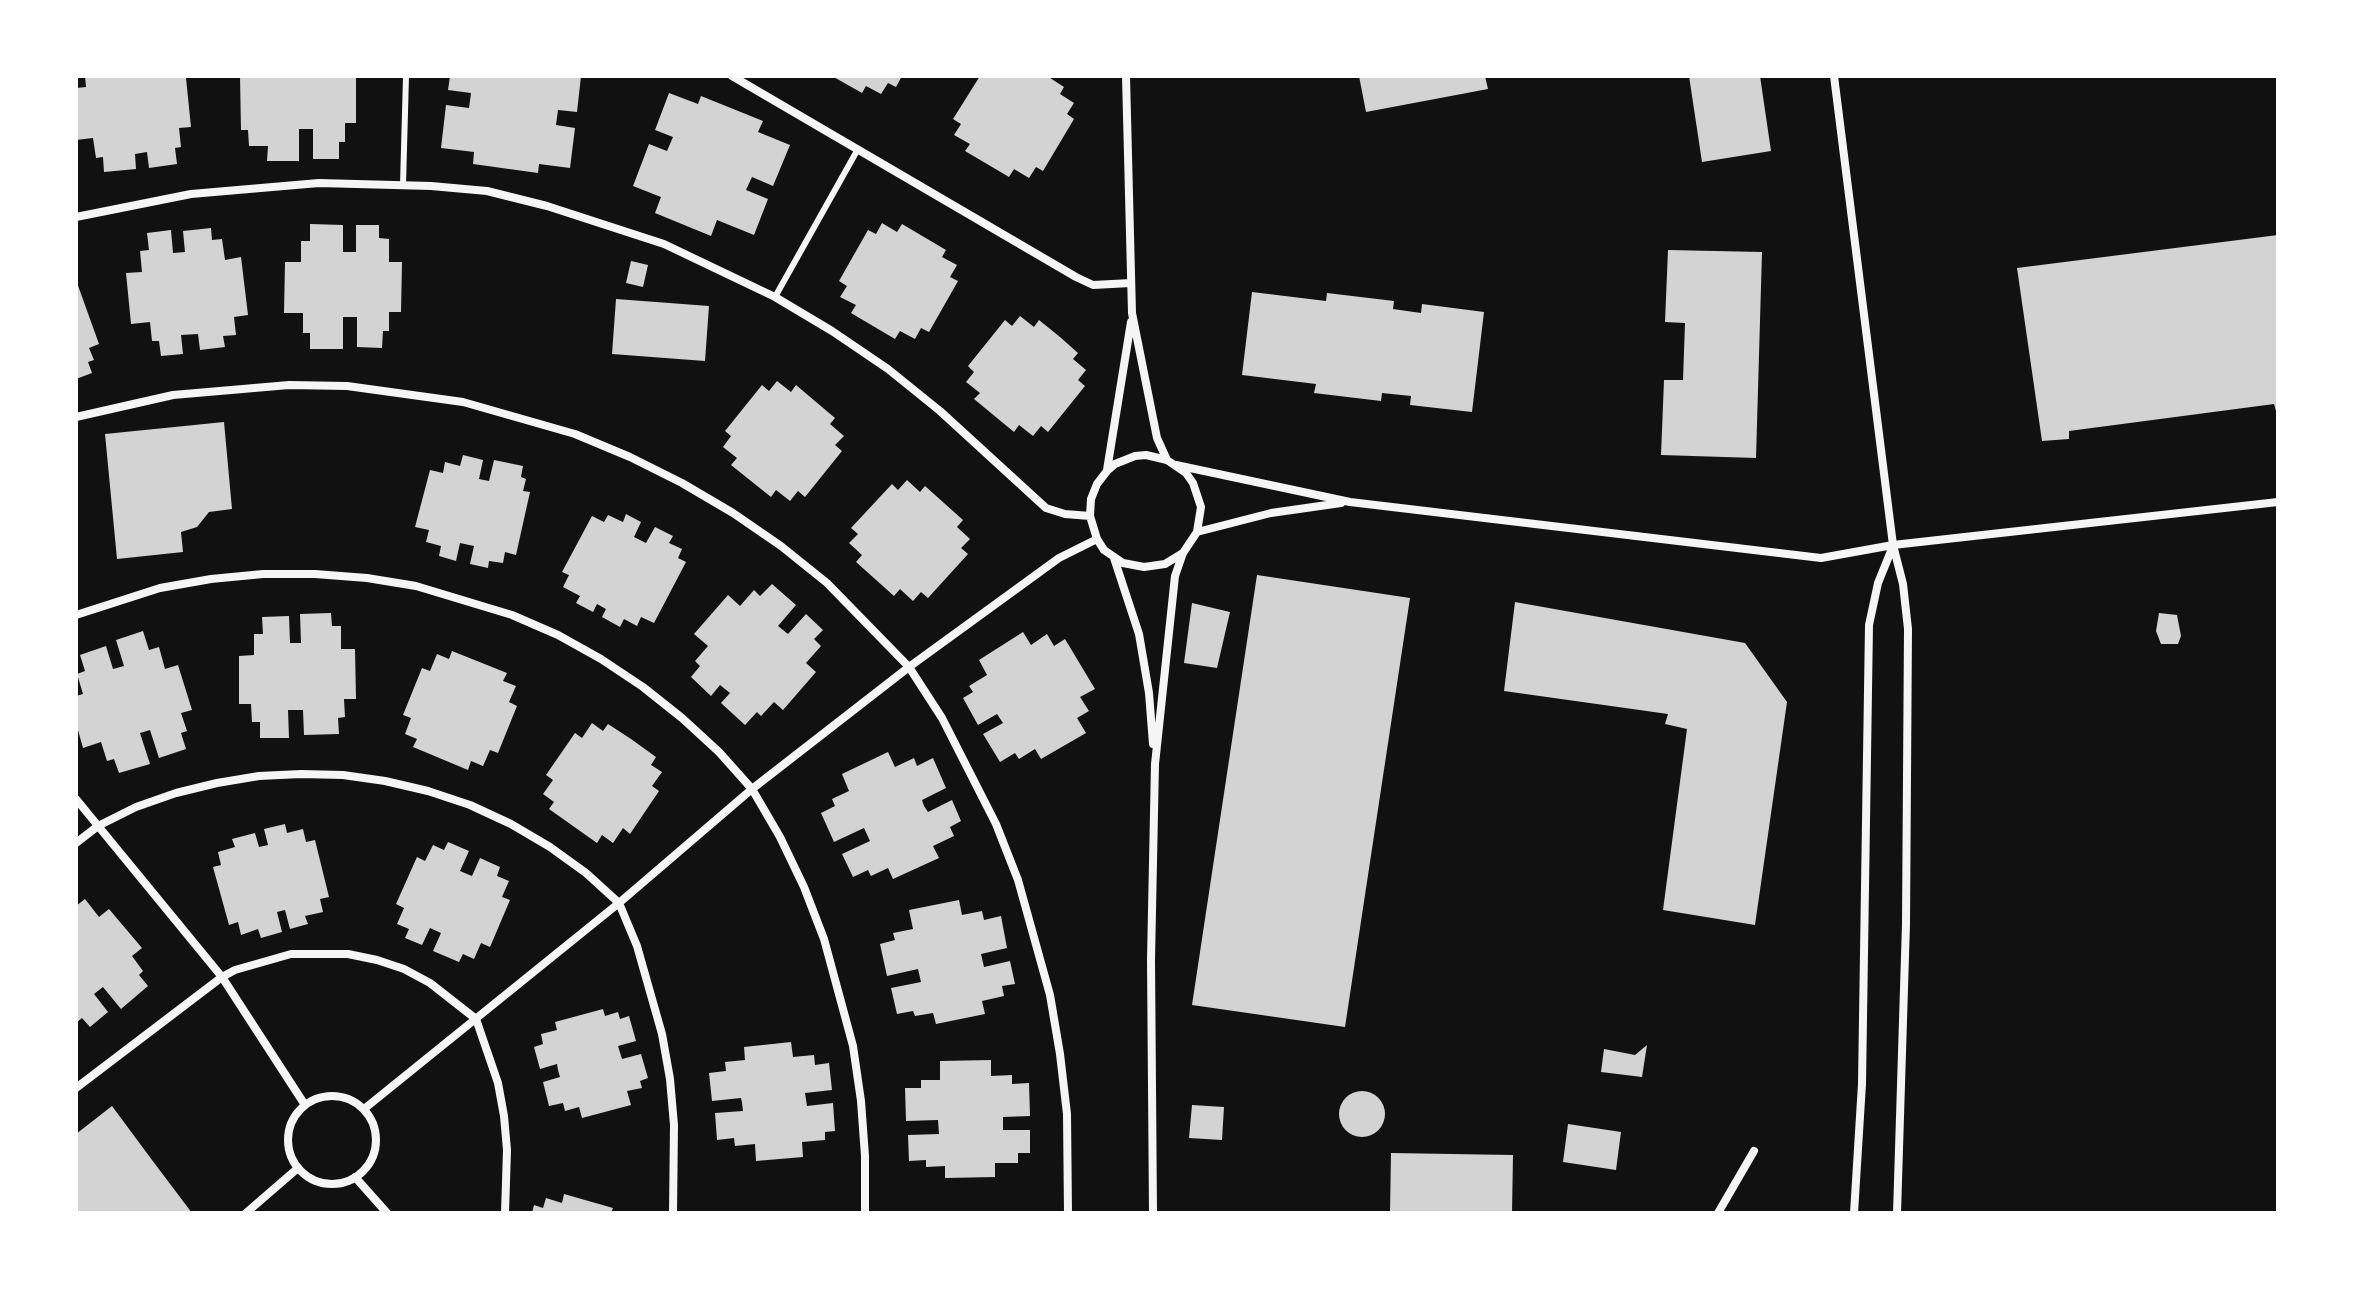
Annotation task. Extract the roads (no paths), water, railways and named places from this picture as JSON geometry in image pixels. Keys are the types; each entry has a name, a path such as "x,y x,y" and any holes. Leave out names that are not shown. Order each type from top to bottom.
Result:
{"street":[{"path":"732,76 1076,277 1093,285 1131,283"},
{"path":"1126,76 1132,313 1157,438 1167,460"},
{"path":"1834,76 1893,545 1903,584 1908,629 1906,924 1897,1213"},
{"path":"76,217 177,196 248,187 319,183 487,191 606,223 664,244 775,297 832,331 940,411 1046,508 1065,514 1090,516"},
{"path":"1107,471 1132,313"},
{"path":"76,417 173,395 289,385 347,386 463,402 575,434 630,457 733,513 781,546 827,583 909,667 942,718 996,824 1018,880 1050,995 1067,1114 1068,1213"},
{"path":"1153,1213 1151,960 1155,764 1175,576 1200,520 1199,495 1186,473 1167,460 1146,455 1115,464 1107,471 1091,499 1090,516 1097,539 1114,558 1139,634 1149,693 1155,764"},
{"path":"1176,465 1350,502 1821,558 1893,545 2278,502"},
{"path":"1197,532 1271,513 1350,502"},
{"path":"364,1109 619,903 752,789 909,667 1059,558 1097,539"},
{"path":"1854,1213 1862,1084 1869,625 1878,583 1893,545"},
{"path":"1114,558 1144,567 1165,564 1183,553"},
{"path":"76,615 160,588 211,579 263,574 367,578 428,589 512,615 558,635 643,687 719,752 752,789 804,887 824,939 853,1046 865,1156 865,1213"},
{"path":"76,843 98,826 136,807 176,793 259,776 343,775 385,781 470,805 511,824 574,864 619,903 637,946 662,1034 674,1125 673,1213"},
{"path":"76,799 222,977 305,1105"},
{"path":"76,1088 222,977 262,960 291,954 348,954 404,969 430,983 476,1019 498,1083 504,1116 507,1150 505,1213"},
{"path":"340,1096 364,1109 373,1124 375,1150 368,1165 355,1177 338,1183 320,1182 304,1175 290,1153 288,1135 294,1118 305,1105 322,1097 340,1096"},
{"path":"1718,1213 1754,1151"},
{"path":"246,1213 298,1168"},
{"path":"355,1177 387,1213"}],"lane":[{"path":"403,185 406,76"},
{"path":"775,297 858,149"}]}
